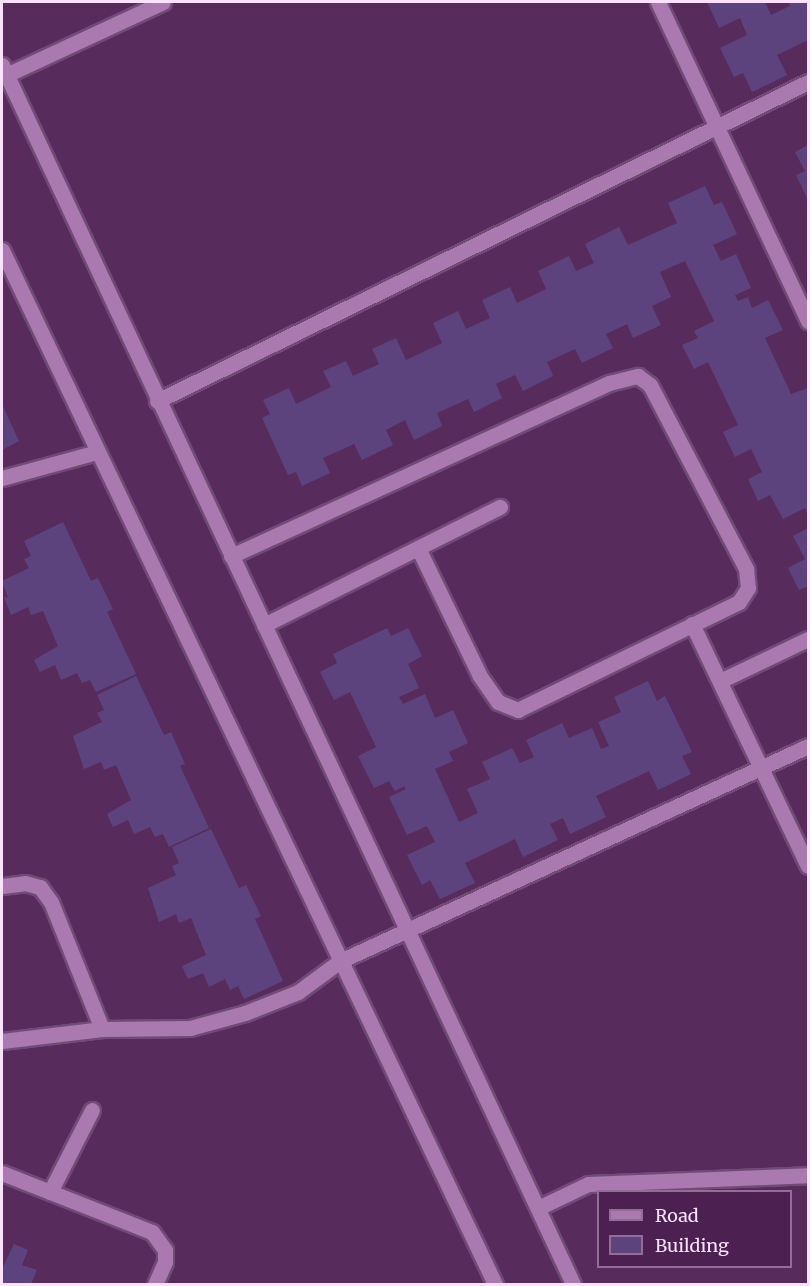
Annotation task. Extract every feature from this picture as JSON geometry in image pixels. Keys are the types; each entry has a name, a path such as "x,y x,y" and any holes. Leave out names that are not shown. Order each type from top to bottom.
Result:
{"street":[{"path":"164,2 4,70 157,401 573,1284"},
{"path":"658,2 808,321"},
{"path":"157,401 808,82"},
{"path":"2,250 495,1284"},
{"path":"231,556 609,383 638,376 650,385 746,569 748,588 739,602 518,710 498,702 480,676 418,548"},
{"path":"2,478 97,452"},
{"path":"264,625 500,507"},
{"path":"692,624 722,680 808,866"},
{"path":"722,680 808,639"},
{"path":"2,1041 102,1029 190,1028 245,1013 298,992 340,961 808,746"},
{"path":"2,886 33,885 40,887 51,902 102,1029"},
{"path":"50,1192 92,1110"},
{"path":"2,1173 152,1232 165,1250 165,1262 155,1284"},
{"path":"538,1208 588,1184 808,1175"}],"building":[{"path":"707,2 765,2 771,15 790,6 788,2 808,2 808,40 777,55 787,75 752,92 743,73 734,77 720,48 747,35 740,18 719,28"},
{"path":"808,145 808,200 796,175 805,171 795,152"},
{"path":"705,186 714,205 722,202 737,234 713,245 721,261 736,254 751,288 735,295 738,301 748,297 752,308 768,300 783,330 765,338 791,394 808,388 808,515 805,508 783,519 770,495 758,501 748,479 762,472 751,449 735,457 723,432 738,425 708,362 694,369 682,345 698,338 694,331 714,321 685,261 660,272 671,297 652,306 661,325 633,338 627,324 606,334 613,348 582,363 575,349 547,362 553,376 523,391 515,375 496,384 502,398 474,412 468,399 437,413 442,426 414,440 405,420 386,430 393,445 362,460 354,444 323,458 330,473 302,486 296,472 288,475 262,418 270,414 263,400 289,388 296,404 331,387 323,371 346,361 353,376 379,364 372,349 396,338 406,360 442,343 433,323 458,311 466,329 490,318 482,300 510,287 517,303 546,289 538,271 569,256 576,271 594,263 585,244 619,227 628,245 677,223 668,203"},
{"path":"2,404 19,441 2,450"},
{"path":"63,522 91,581 98,578 113,609 107,612 136,674 96,692 90,680 82,683 77,673 61,680 55,665 40,672 34,660 58,646 43,611 31,615 28,607 11,615 4,597 8,598 2,581 29,568 24,559 31,556 24,541"},
{"path":"808,528 808,586 799,590 788,568 805,559 793,536"},
{"path":"387,628 391,636 408,628 422,656 408,664 419,688 399,697 403,704 425,694 435,718 453,710 468,743 449,752 453,761 435,769 459,822 478,813 467,789 490,779 482,762 512,748 520,763 534,757 526,740 562,723 569,738 592,728 601,749 609,746 598,722 621,712 614,697 648,681 657,701 665,696 692,752 682,756 691,774 658,790 649,771 596,796 606,817 570,834 563,818 550,824 558,840 523,857 515,839 465,863 475,883 440,899 430,880 422,885 407,855 435,842 427,826 407,835 389,797 406,789 404,786 395,791 389,781 374,788 358,756 376,747 350,692 334,700 320,672 337,663 333,654"},
{"path":"136,676 164,735 171,732 185,764 180,766 209,828 169,847 163,834 155,837 150,827 134,834 128,820 113,827 107,814 131,800 116,765 104,770 101,762 84,769 73,736 102,722 97,713 104,710 97,695"},
{"path":"211,829 239,888 246,885 261,916 255,919 283,981 244,999 238,986 230,990 225,979 209,987 203,973 188,979 182,966 206,955 191,918 179,923 176,914 159,922 148,888 176,875 172,866 179,863 172,847"},
{"path":"14,1244 28,1250 22,1265 37,1270 31,1284 2,1284 2,1269"}]}
